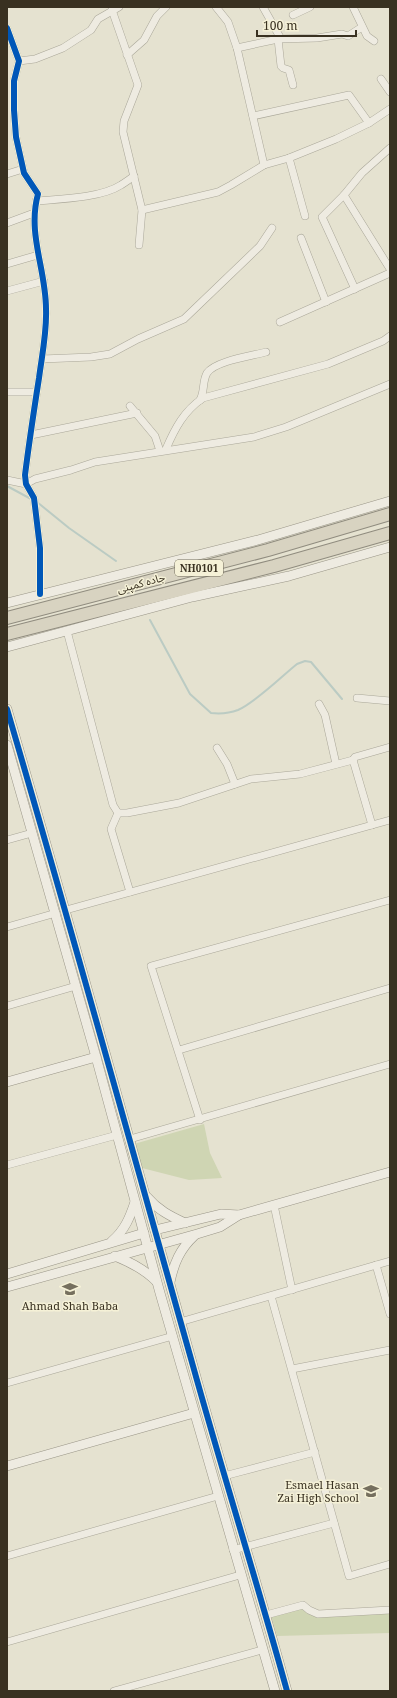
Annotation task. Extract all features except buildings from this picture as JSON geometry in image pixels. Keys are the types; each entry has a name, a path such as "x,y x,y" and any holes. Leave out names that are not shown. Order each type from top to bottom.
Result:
{"highway":[{"name":"جاده کمپنی","path":"7,618 268,550 390,514"},
{"name":"جاده کمپنی","path":"7,634 274,566 390,533"}],"street":[{"path":"127,55 144,40 157,16 166,7"},
{"path":"216,7 228,22 237,48 264,165"},
{"path":"263,7 279,39 281,66 288,69 293,85"},
{"path":"292,15 310,7"},
{"path":"353,7 367,36 374,41"},
{"path":"19,61 35,59 63,48 91,30 98,19 115,9 127,55 138,85 124,121 123,132 142,210 139,245"},
{"path":"237,48 279,39 321,37 337,34 348,36 362,27"},
{"path":"7,28 19,61 14,81 16,137 24,173 38,194 34,213 38,255 44,281 46,308 45,338 25,475 26,484 34,501 40,548 40,594"},
{"path":"381,79 390,92"},
{"path":"253,116 349,95 369,123"},
{"path":"142,210 218,192 231,186 264,165 289,158 369,123 390,109"},
{"path":"355,290 322,218 344,196 362,173 390,148"},
{"path":"289,158 305,216"},
{"path":"7,174 23,169"},
{"path":"36,201 73,198 99,193 121,185 134,176"},
{"path":"344,196 390,269"},
{"path":"7,223 34,213"},
{"path":"42,359 91,358 110,354 138,339 184,319 260,246 272,228"},
{"path":"301,238 326,302"},
{"path":"7,264 38,255"},
{"path":"280,322 355,290 390,273"},
{"path":"7,291 44,281"},
{"path":"163,450 175,428 193,405 203,398 328,364 384,341 390,336"},
{"path":"198,401 204,394 203,384 207,373 217,365 266,352"},
{"path":"7,480 26,484 35,479 95,462 163,450 254,437 286,427 390,384"},
{"path":"7,392 37,392"},
{"path":"130,406 137,413 163,450"},
{"path":"31,434 137,413"},
{"path":"7,603 258,540 390,501"},
{"path":"7,647 192,597 289,576 390,547"},
{"path":"67,631 113,805 118,813"},
{"path":"357,698 390,702"},
{"path":"319,704 325,715 336,764"},
{"path":"7,708 66,910 180,1322 287,1691"},
{"path":"7,745 9,757 56,913 156,1281 275,1691"},
{"path":"118,813 127,813 179,803 251,779 300,774 353,760 355,757 390,747"},
{"path":"217,748 227,764 235,784"},
{"path":"353,760 372,825"},
{"path":"118,813 111,829 111,834 130,892"},
{"path":"66,910 390,820"},
{"path":"7,840 32,833"},
{"path":"39,854 48,851"},
{"path":"200,1120 179,1050 151,966 390,900"},
{"path":"7,926 56,913"},
{"path":"71,967 81,964"},
{"path":"7,1006 76,986"},
{"path":"179,1050 390,988"},
{"path":"7,1082 96,1057"},
{"path":"130,1139 390,1064"},
{"path":"7,1165 117,1135"},
{"path":"7,1287 197,1234 220,1227 239,1215 390,1172"},
{"path":"145,1195 154,1205 168,1216 185,1223"},
{"path":"110,1244 120,1235 130,1219 135,1201"},
{"path":"274,1205 292,1290"},
{"path":"7,1274 155,1230 221,1214 239,1215"},
{"path":"169,1283 173,1267 178,1256 185,1244 197,1234"},
{"path":"115,1256 127,1260 146,1271 156,1281"},
{"path":"180,1322 390,1261"},
{"path":"376,1265 390,1314"},
{"path":"271,1296 349,1576 390,1564"},
{"path":"7,1383 173,1336"},
{"path":"292,1369 390,1350"},
{"path":"7,1466 194,1412"},
{"path":"224,1476 315,1452"},
{"path":"7,1556 218,1496"},
{"path":"226,1523 238,1518"},
{"path":"233,1550 334,1523"},
{"path":"7,1642 240,1574"},
{"path":"266,1615 303,1605 309,1610 318,1614 390,1610"},
{"path":"114,1691 262,1650"}],"green space":[{"path":"204,1124 210,1153 222,1178 189,1180 142,1168 134,1144"},
{"path":"301,1608 314,1616 390,1611 390,1633 277,1636 271,1616"}],"waterway":[{"path":"7,486 31,499"},
{"path":"37,502 69,528 116,561"},
{"path":"150,620 190,694 211,713 232,712 238,710 261,695 297,664 305,661 311,662 342,699"}],"cycle path":[{"path":"7,28 19,61 14,81 16,137 24,173 38,194 35,209 35,223 45,294 45,335 25,475 26,484 34,498 40,548 40,594"},
{"path":"7,709 78,955 204,1407 287,1691"}],"place":[{"name":"Ahmad Shah Baba","path":"70,1289"},
{"name":"Esmael Hasan Zai High School","path":"371,1491"}]}
